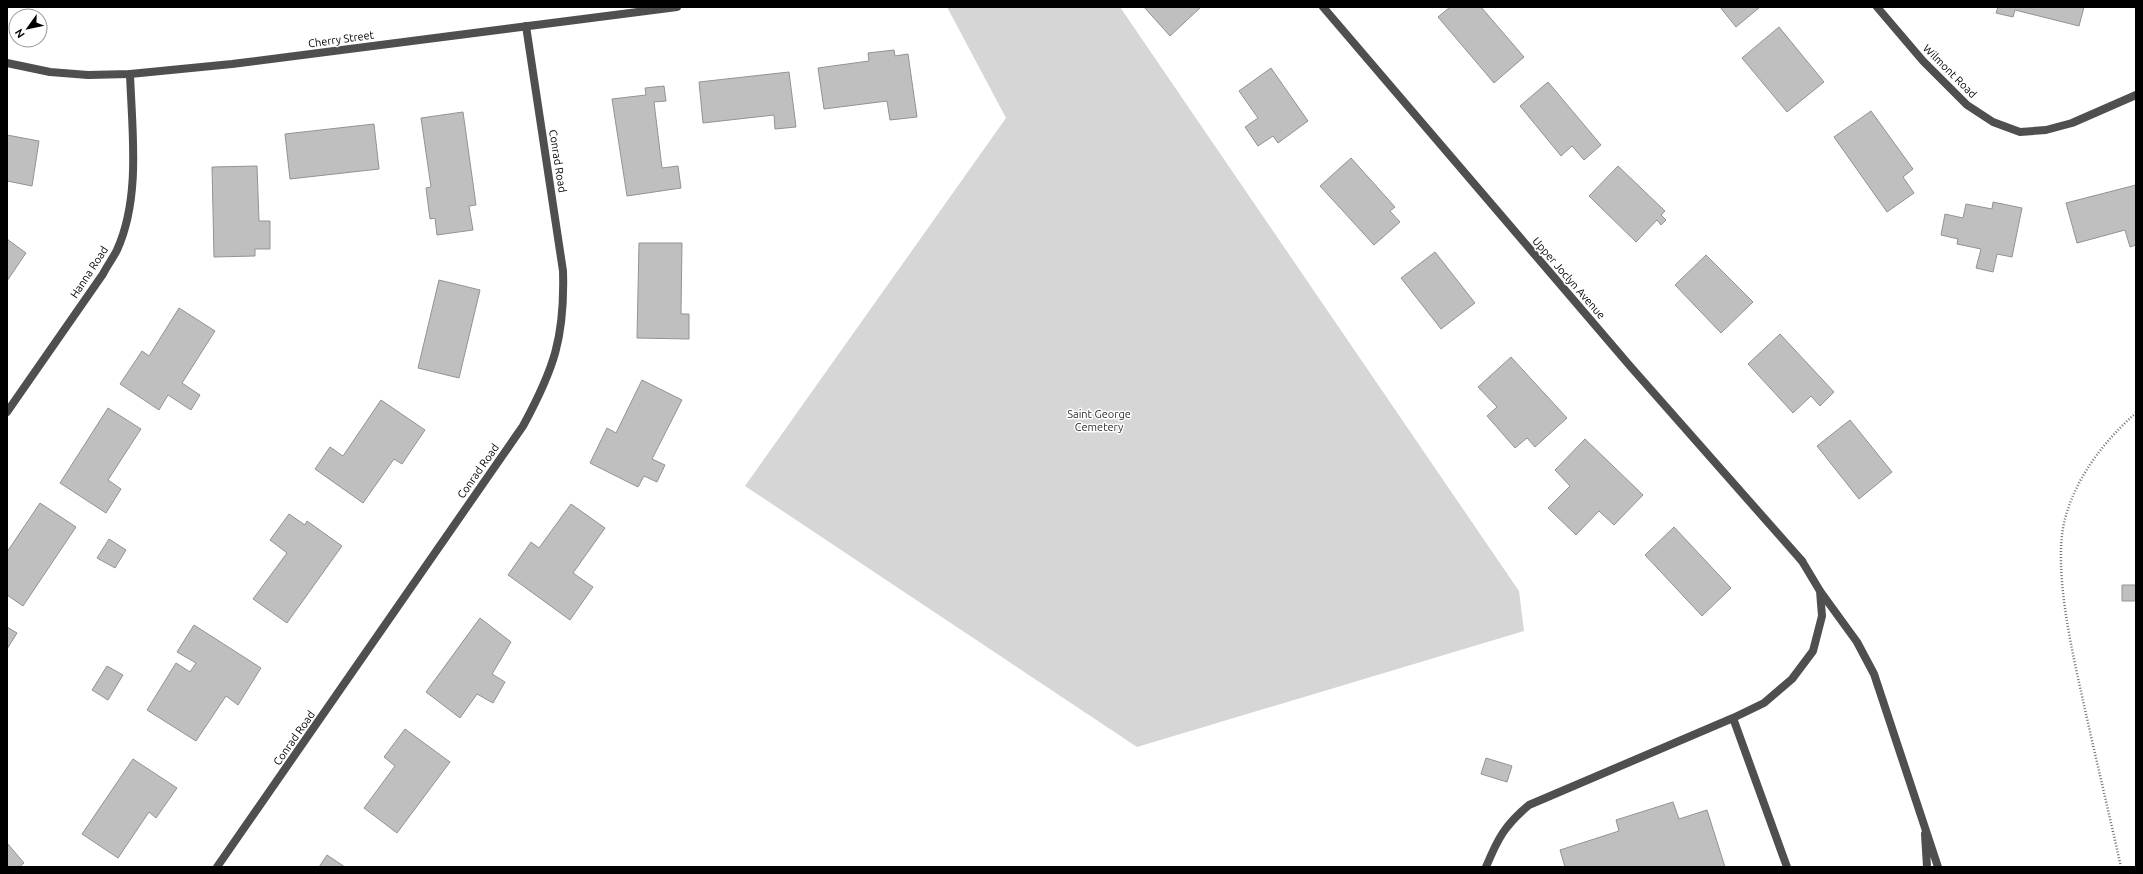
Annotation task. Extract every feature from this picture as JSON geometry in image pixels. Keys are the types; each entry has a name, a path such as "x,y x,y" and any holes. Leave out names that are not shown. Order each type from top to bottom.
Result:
{"street":[{"name":"Cherry Street","path":"7,63 58,72 88,75 130,74 232,64 677,7"},
{"name":"Upper Joclyn Avenue","path":"1323,7 1625,361 1802,561 1820,591 1857,642 1874,674 1924,820"},
{"name":"Wilmont Road","path":"1877,7 1929,67 1968,105 1993,122 2020,132 2046,130 2072,123 2136,95"},
{"name":"Conrad Road","path":"217,867 523,426 551,370 560,340 564,306 563,271 526,26"},
{"name":"Hanna Road","path":"7,412 103,274 117,250 126,222 131,197 132,163 130,74"},
{"path":"1486,867 1495,846 1510,821 1529,805 1733,718 1764,703 1792,679 1813,651 1822,616 1820,591"},
{"path":"1733,718 1787,867"},
{"path":"1924,820 1927,867"},
{"path":"1924,820 1938,867"}],"path":[{"path":"2121,867 2074,657 2065,603 2061,560 2064,520 2078,483 2101,450 2136,412"}],"green space":[{"name":"Saint George Cemetery","path":"947,7 1120,7 1519,591 1524,631 1137,747 745,486 1006,118"}],"building":[{"path":"1144,7 1201,7 1170,36"},
{"path":"1450,7 1481,7 1524,57 1494,83 1438,17"},
{"path":"1720,7 1760,7 1736,27"},
{"path":"1998,7 2084,7 2079,26 2015,10 2013,17 1996,13"},
{"path":"1779,27 1824,82 1787,112 1742,58"},
{"path":"894,50 895,56 908,54 917,117 890,120 887,101 824,109 818,68 869,61 868,53"},
{"path":"1271,68 1308,121 1278,143 1273,136 1258,146 1245,127 1258,118 1239,91"},
{"path":"789,72 796,127 775,129 774,115 703,123 699,82"},
{"path":"1548,82 1601,145 1584,160 1572,146 1561,156 1520,106"},
{"path":"664,86 666,101 654,102 662,168 678,166 681,188 627,196 612,99 646,95 645,88"},
{"path":"1871,111 1913,169 1903,177 1914,193 1887,212 1834,137"},
{"path":"463,112 476,205 469,206 473,230 437,235 435,218 430,219 426,188 431,187 421,118"},
{"path":"374,124 379,169 290,179 285,134"},
{"path":"7,135 39,141 32,186 7,181"},
{"path":"1351,158 1395,207 1390,211 1400,222 1374,245 1320,186"},
{"path":"257,166 259,221 270,221 270,249 255,249 255,256 214,257 212,167"},
{"path":"1618,166 1665,211 1661,215 1666,220 1661,225 1657,220 1636,242 1589,196"},
{"path":"2136,185 2136,245 2130,247 2125,230 2077,243 2066,203"},
{"path":"1993,202 2022,208 2012,257 1997,254 1993,272 1976,268 1981,249 1957,244 1958,239 1941,235 1945,214 1963,218 1966,204 1992,209"},
{"path":"7,239 26,253 7,281"},
{"path":"639,243 682,243 681,314 689,314 689,339 637,338"},
{"path":"1435,252 1475,303 1441,329 1401,278"},
{"path":"1706,255 1753,302 1721,333 1675,285"},
{"path":"439,280 480,290 459,378 418,368"},
{"path":"179,308 215,331 182,383 200,395 191,410 168,395 159,410 120,384 142,351 149,356"},
{"path":"1780,334 1834,392 1820,406 1811,396 1793,413 1748,364"},
{"path":"1511,357 1567,418 1535,447 1527,438 1515,448 1487,416 1497,407 1478,387"},
{"path":"642,380 682,400 652,459 665,465 657,482 644,476 638,487 590,463 607,428 616,433"},
{"path":"381,400 425,430 402,464 394,459 363,503 315,469 330,447 343,456"},
{"path":"108,408 141,429 108,480 121,489 106,513 60,483"},
{"path":"1850,420 1892,472 1859,499 1817,446"},
{"path":"1585,439 1643,495 1614,525 1599,511 1576,535 1548,508 1570,486 1555,470"},
{"path":"40,503 76,527 23,606 7,595 7,552"},
{"path":"571,504 605,528 573,573 593,587 570,620 508,575 531,542 539,548"},
{"path":"289,514 305,525 307,521 342,546 287,623 253,599 287,553 270,540"},
{"path":"1674,527 1731,588 1702,616 1645,555"},
{"path":"109,539 126,550 115,568 97,558"},
{"path":"2122,585 2136,585 2136,601 2122,601"},
{"path":"480,618 511,642 492,674 505,682 493,703 477,694 460,718 426,692"},
{"path":"194,625 261,668 238,705 226,696 196,741 147,710 176,663 190,672 196,663 177,652"},
{"path":"7,627 17,633 7,649"},
{"path":"107,666 123,675 108,700 92,690"},
{"path":"405,729 450,762 397,833 364,808 395,766 384,757"},
{"path":"1486,758 1512,766 1507,782 1481,774"},
{"path":"133,759 177,788 156,818 149,812 118,858 82,834"},
{"path":"1673,802 1679,819 1707,810 1725,867 1565,867 1560,850 1619,831 1616,820"},
{"path":"7,843 24,863 19,867 7,867"},
{"path":"327,855 345,867 319,867"}]}
